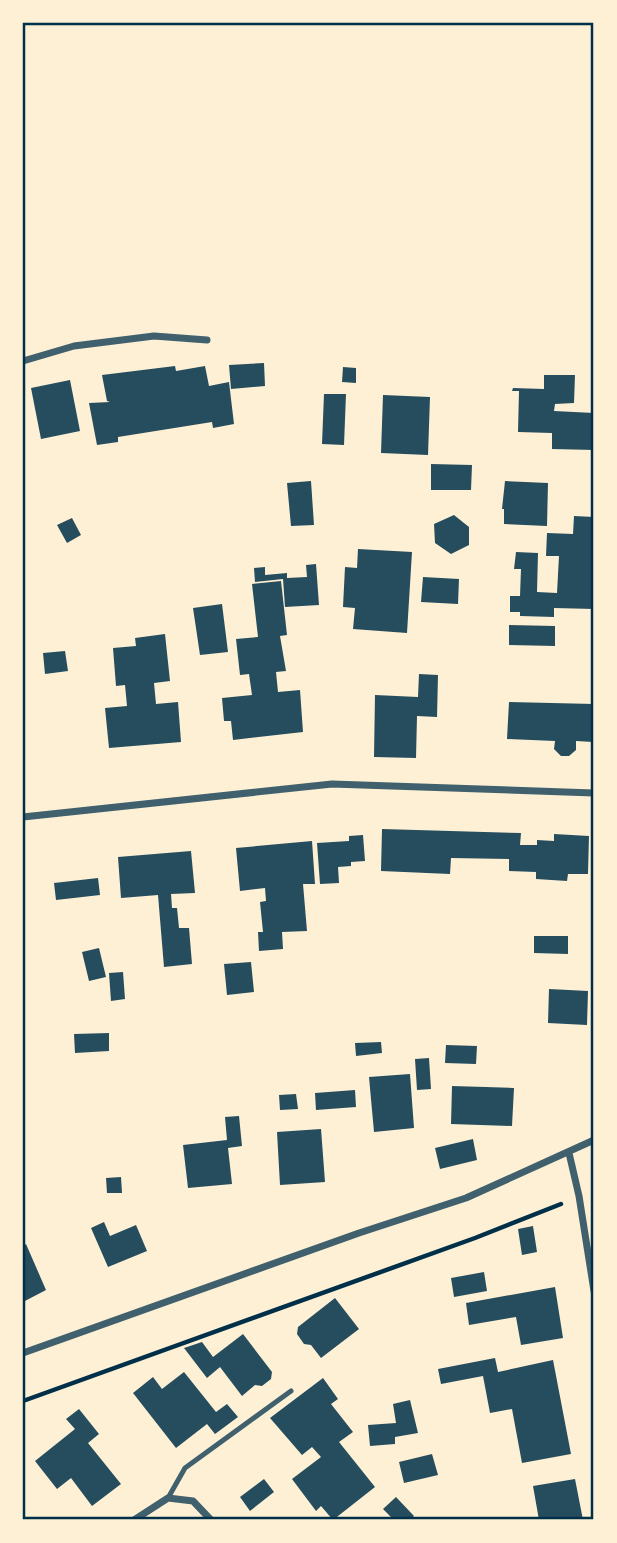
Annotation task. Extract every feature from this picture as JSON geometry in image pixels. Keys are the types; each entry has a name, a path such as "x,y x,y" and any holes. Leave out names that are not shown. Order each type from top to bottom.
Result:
{"street":[{"path":"23,361 74,346 154,336 206,340"},
{"path":"23,817 332,784 594,793"},
{"path":"23,1353 359,1233 466,1198 594,1140"},
{"path":"569,1153 579,1196 594,1291"},
{"path":"134,1520 168,1498 193,1501 211,1520"}],"lane":[{"path":"168,1498 185,1468 291,1391"}],"path":[{"path":"23,1401 475,1238 579,1196"}],"building":[{"path":"264,363 265,386 231,389 229,365"},
{"path":"175,366 176,371 205,366 209,386 229,382 234,424 213,428 212,422 118,437 118,442 97,445 89,403 110,402 107,401 102,375"},
{"path":"343,367 356,368 356,383 342,382"},
{"path":"544,375 575,375 574,403 555,404 554,411 594,413 594,450 552,449 552,433 518,432 519,391 512,391 513,388 544,389"},
{"path":"70,380 80,431 41,439 31,388"},
{"path":"324,394 346,394 344,445 322,444"},
{"path":"383,395 430,397 428,455 381,453"},
{"path":"431,464 472,465 471,490 431,490"},
{"path":"311,481 314,525 291,526 287,483"},
{"path":"505,481 548,483 547,526 504,524 502,509"},
{"path":"454,515 469,527 469,545 451,554 435,543 434,524"},
{"path":"574,516 594,517 594,609 554,608 554,617 520,616 520,612 510,612 510,596 520,596 521,569 514,569 516,552 538,553 537,592 557,593 559,556 546,556 547,533 573,534"},
{"path":"72,518 81,535 67,543 57,525"},
{"path":"358,549 412,552 407,633 353,629 355,608 343,607 345,567 357,568"},
{"path":"316,564 319,605 285,607 283,579 255,582 254,568 265,567 265,575 287,573 287,578 307,577 306,565"},
{"path":"423,577 459,579 458,604 421,602"},
{"path":"281,581 287,635 280,636 286,671 276,672 278,692 300,690 303,732 233,740 231,721 224,721 222,698 252,695 249,674 240,675 236,639 258,637 252,584"},
{"path":"222,604 228,652 200,655 193,608"},
{"path":"509,625 555,626 555,646 509,645"},
{"path":"165,634 170,681 154,683 156,704 178,702 181,742 109,748 105,708 127,706 125,685 116,686 113,648 136,646 135,638"},
{"path":"65,651 68,671 45,674 43,653"},
{"path":"419,674 438,675 437,717 417,716 416,758 374,757 375,695 418,697"},
{"path":"509,702 594,704 593,742 576,741 576,750 569,756 561,756 554,749 555,741 507,739"},
{"path":"382,829 521,833 520,845 537,845 537,840 554,841 554,834 589,836 588,874 568,874 567,881 536,879 536,872 509,871 509,859 451,858 450,874 381,871"},
{"path":"363,835 365,861 338,867 339,883 320,884 317,843 349,841 349,836"},
{"path":"312,841 315,884 303,884 307,931 282,932 283,949 259,951 258,932 263,932 260,902 266,901 265,888 240,891 236,848"},
{"path":"191,851 195,893 171,894 172,908 177,908 179,928 189,928 192,964 164,967 158,895 121,898 118,857"},
{"path":"98,878 100,895 56,900 54,883"},
{"path":"534,936 568,936 568,954 534,953"},
{"path":"99,948 106,977 89,981 82,952"},
{"path":"251,962 254,992 227,995 224,964"},
{"path":"123,972 125,999 111,1001 109,973"},
{"path":"549,989 588,991 587,1025 548,1023"},
{"path":"109,1033 109,1051 75,1053 74,1034"},
{"path":"381,1042 382,1053 356,1056 355,1043"},
{"path":"446,1045 477,1046 476,1064 445,1063"},
{"path":"429,1058 431,1089 417,1090 415,1059"},
{"path":"410,1074 414,1128 374,1132 369,1077"},
{"path":"452,1086 514,1088 512,1126 451,1124"},
{"path":"355,1090 356,1107 316,1110 315,1093"},
{"path":"296,1094 298,1109 280,1110 279,1095"},
{"path":"239,1116 242,1146 228,1148 232,1184 188,1188 183,1145 227,1140 225,1117"},
{"path":"321,1129 325,1182 280,1185 277,1132"},
{"path":"473,1139 477,1160 440,1169 435,1148"},
{"path":"121,1177 122,1193 107,1193 106,1178"},
{"path":"104,1222 110,1236 136,1225 147,1251 108,1267 91,1228"},
{"path":"533,1226 537,1252 522,1255 518,1229"},
{"path":"26,1244 46,1290 23,1302 23,1246"},
{"path":"484,1272 487,1291 454,1297 451,1278"},
{"path":"555,1287 563,1338 521,1345 516,1317 469,1325 466,1303"},
{"path":"335,1298 359,1329 321,1358 311,1345 304,1344 297,1334 298,1327"},
{"path":"243,1334 272,1372 271,1379 262,1386 255,1385 242,1396 220,1367 207,1378 184,1348 202,1342 213,1357"},
{"path":"495,1358 498,1372 553,1360 571,1454 522,1463 512,1409 490,1413 483,1376 441,1384 438,1369"},
{"path":"184,1372 216,1412 227,1404 238,1417 215,1434 207,1424 176,1448 133,1393 153,1377 162,1389"},
{"path":"323,1378 338,1399 331,1404 353,1432 339,1442 375,1487 333,1520 321,1506 316,1511 292,1479 321,1457 312,1447 302,1455 270,1418"},
{"path":"410,1400 418,1433 395,1437 395,1444 370,1446 368,1425 396,1423 393,1404"},
{"path":"79,1409 99,1434 88,1443 121,1484 92,1506 71,1478 57,1489 35,1461 75,1429 66,1419"},
{"path":"432,1454 438,1475 404,1483 399,1462"},
{"path":"264,1479 274,1492 250,1511 240,1497"},
{"path":"575,1479 583,1520 539,1520 533,1486"},
{"path":"396,1497 414,1516 410,1520 394,1520 383,1509"}]}
